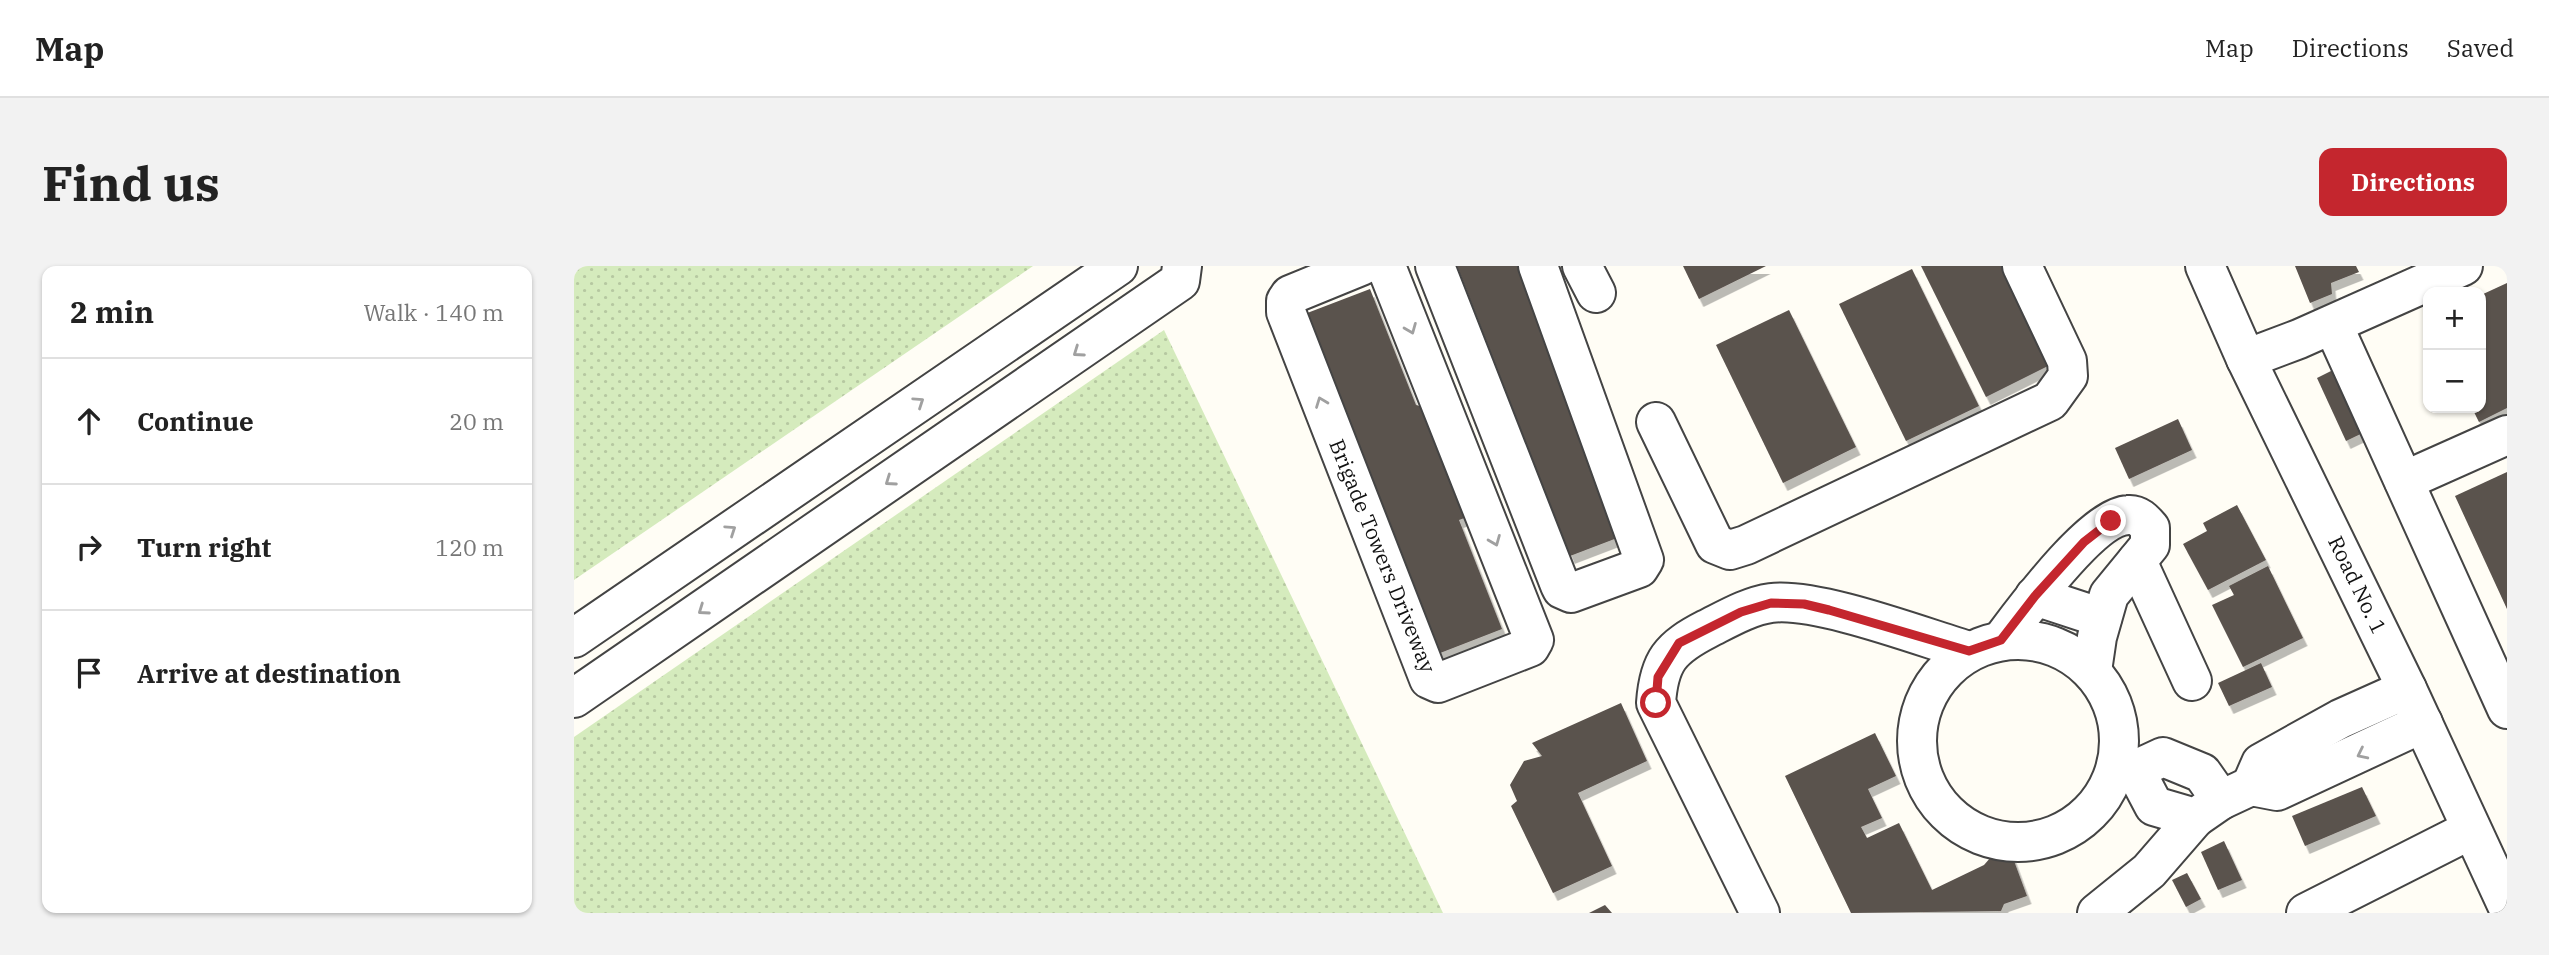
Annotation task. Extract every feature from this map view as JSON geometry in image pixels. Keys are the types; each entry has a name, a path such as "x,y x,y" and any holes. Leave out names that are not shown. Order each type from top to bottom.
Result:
{"street":[{"path":"574,638 1118,266"},
{"path":"574,698 1180,281 1182,266"},
{"name":"Brigade Towers Driveway","path":"1361,266 1290,295 1286,301 1286,312 1429,679 1438,683 1530,647 1534,640 1386,266"},
{"path":"1435,266 1562,589 1571,593 1639,568 1644,560 1538,266"},
{"path":"1656,422 1715,544 1730,550 1746,545 2050,401 2068,376 2067,361 2022,266"},
{"name":"Road No. 1","path":"2205,266 2246,359 2407,689 2507,905"},
{"path":"2246,359 2333,325 2463,266"},
{"path":"2333,325 2507,709"},
{"path":"2404,481 2507,435"},
{"path":"2092,671 2109,595 2150,545 2150,528 2141,517 2128,514 2100,527 1985,646 1943,672 1925,701 1917,733 1920,767 1934,797 1957,822 1987,838 2021,843 2054,837 2083,820 2127,767"},
{"path":"2137,561 2192,681"},
{"path":"2035,596 2102,618"},
{"path":"1760,913 1656,703 1658,677 1679,643 1741,612 1771,603 1816,607 1985,646 2034,640 2066,652 2092,671 2111,699 2127,767 2154,806 2222,801 2277,791 2423,723"},
{"path":"2096,913 2149,871 2261,763 2340,719 2407,689"},
{"path":"2306,913 2470,830"}],"green space":[{"path":"574,266 1033,266 574,580"},
{"path":"1164,330 1443,913 574,913 574,737"}],"building":[{"path":"1457,266 1520,266 1625,535 1570,556"},
{"path":"1683,266 1766,266 1699,299"},
{"path":"1921,266 2012,266 2058,361 1986,397"},
{"path":"2295,266 2356,266 2359,272 2331,283 2332,294 2310,303"},
{"path":"1912,269 1979,406 1906,441 1839,304"},
{"path":"2507,283 2507,408 2479,422 2474,413 2486,413 2486,293"},
{"path":"1370,289 1416,405 1428,408 1470,516 1459,520 1502,629 1435,655 1302,315"},
{"path":"1789,310 1856,447 1783,483 1716,345"},
{"path":"2341,366 2371,429 2346,441 2317,378"},
{"path":"2178,419 2192,450 2129,479 2115,448"},
{"path":"2507,472 2507,609 2455,496"},
{"path":"2237,505 2266,560 2208,590 2183,544 2207,531 2203,523"},
{"path":"2268,566 2303,638 2243,667 2212,605 2234,595 2229,586"},
{"path":"2261,663 2272,687 2229,706 2218,683"},
{"path":"1621,703 1647,761 1578,793 1612,866 1553,893 1511,806 1517,801 1510,785 1524,761 1542,756 1532,743"},
{"path":"1875,733 1896,776 1868,789 1882,818 1861,827 1867,838 1899,823 1932,890 1984,865 1991,857 2010,850 2027,896 2004,904 2001,911 1851,913 1785,776"},
{"path":"2362,787 2376,816 2305,846 2292,816"},
{"path":"2224,841 2242,880 2218,890 2201,852"},
{"path":"2187,873 2201,899 2186,907 2172,880"},
{"path":"1605,905 1612,913 1589,913"}],"route":[{"path":"1656,703 1658,677 1679,643 1741,612 1771,603 1804,604 1829,610 1969,651 2001,640 2035,596 2084,542 2111,521"}]}
